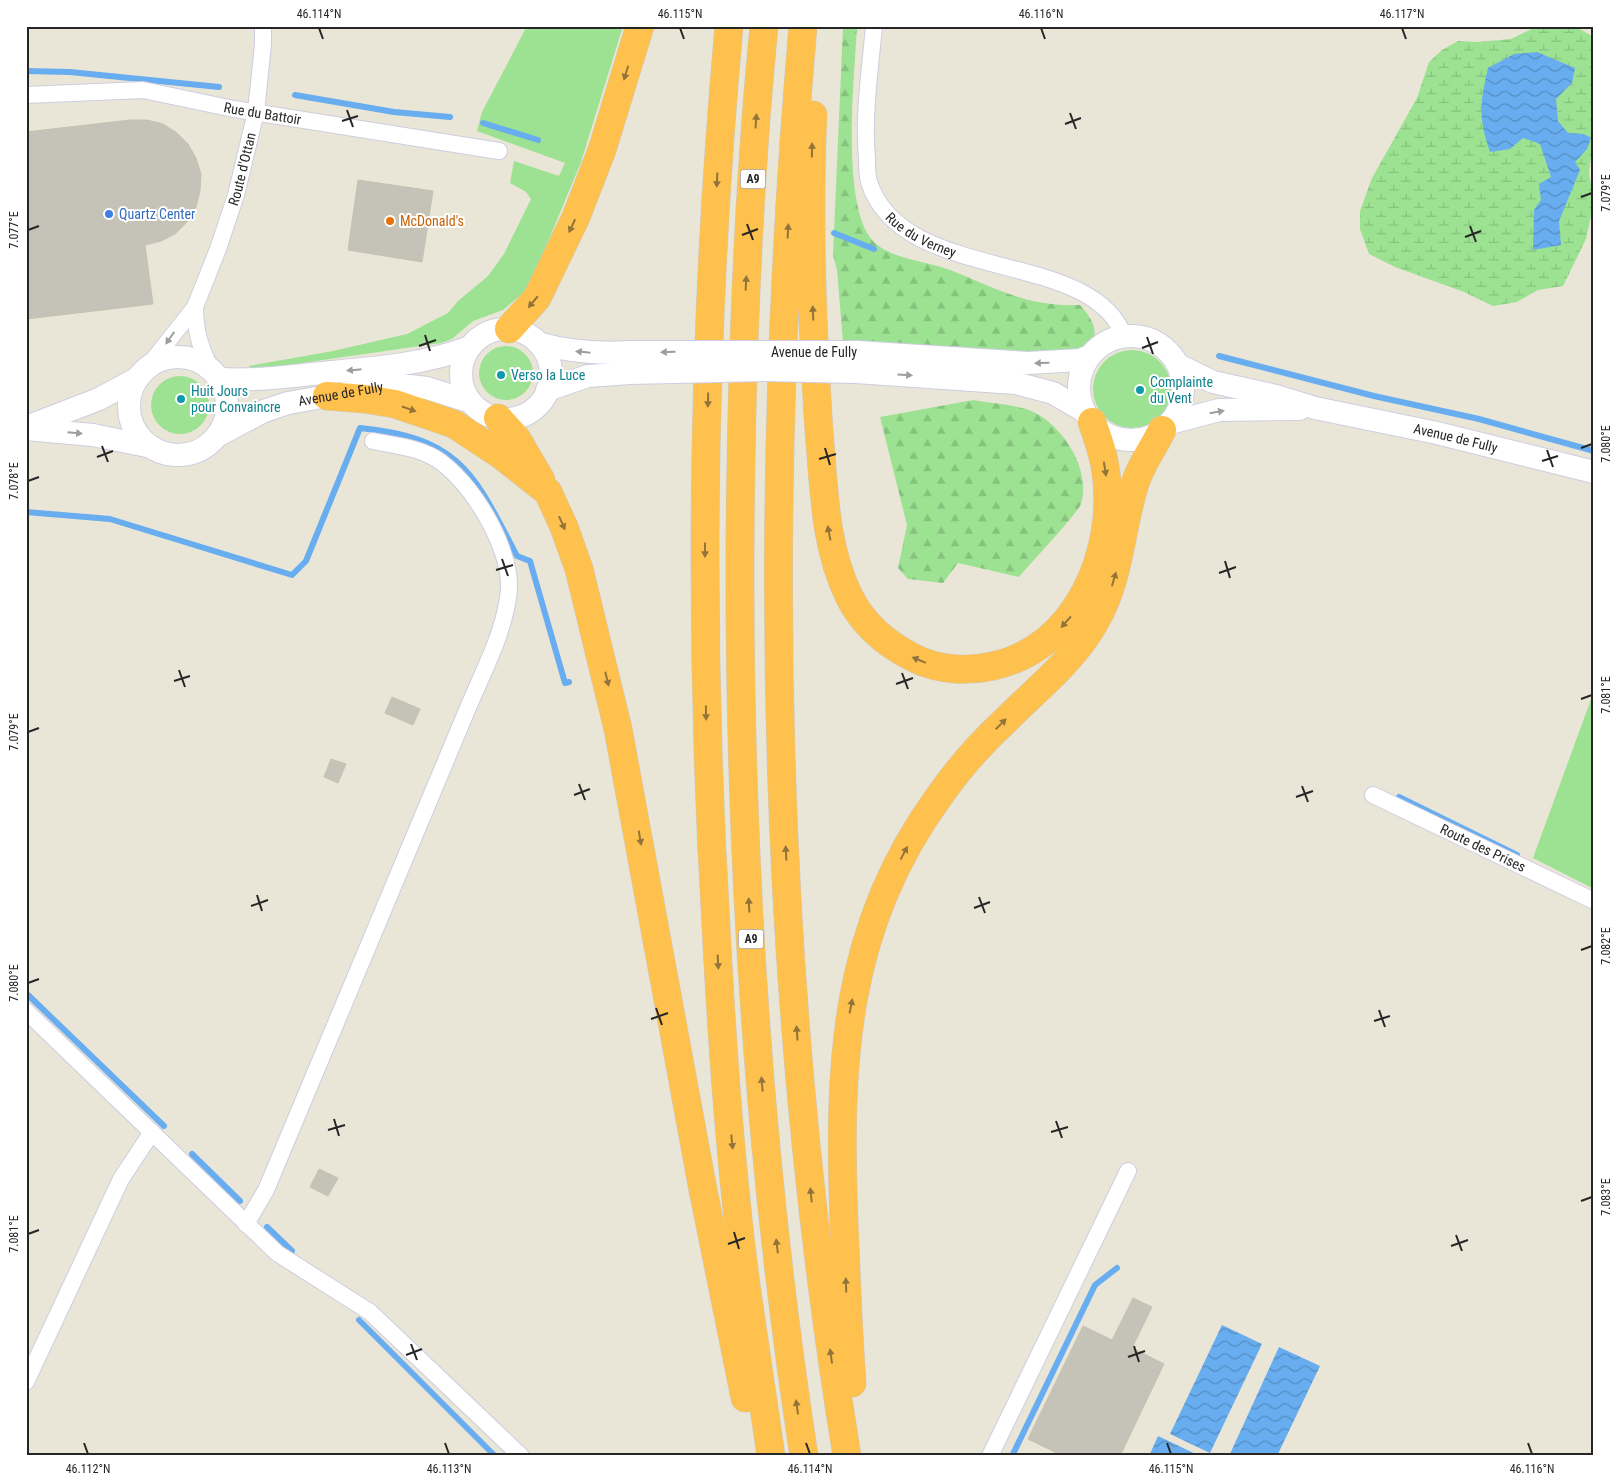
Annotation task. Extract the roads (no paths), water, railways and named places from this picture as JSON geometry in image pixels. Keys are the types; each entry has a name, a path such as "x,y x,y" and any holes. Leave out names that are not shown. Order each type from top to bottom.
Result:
{"highway":[{"path":"509,329 538,298 576,217 602,150 640,26"},
{"path":"729,26 720,131 709,344 705,502 708,796 730,1124 746,1282 771,1456"},
{"name":"A9","path":"764,26 744,332 740,647 743,784 755,1000 764,1118 776,1238 804,1456"},
{"path":"803,26 789,192 783,345 779,609 782,768 793,979 807,1155 817,1252 847,1456"},
{"path":"816,26 812,120 812,265 824,496 829,534 844,585 855,608 871,627 898,650 919,660 941,666 965,669 999,665 1021,657 1041,646 1059,631 1083,598 1095,570 1103,537 1106,473 1100,446 1088,416"},
{"path":"327,396 395,404 454,424 501,455 548,492"},
{"path":"498,418 530,460 548,492 564,527 579,569 610,692 635,815 703,1190 757,1456"},
{"path":"858,1456 847,1311 843,1187 843,1086 850,1011 868,937 903,854 938,798 984,742 1067,661 1095,623 1112,586 1137,478 1166,427"}],"main road":[{"path":"509,329 522,332 538,343 547,357 550,368 547,390 540,402 531,411 512,418 498,418 486,414 471,402 465,392 461,374 462,363 470,347 479,338 490,332 509,329"},
{"path":"1124,337 1142,338 1159,344 1178,365 1182,380 1182,395 1178,410 1166,427 1141,439 1125,440 1110,436 1088,416 1079,392 1085,364 1090,356 1105,343 1124,337"},
{"name":"Avenue de Fully","path":"538,343 557,349 586,353 629,363 1028,363 1080,360 1090,356"},
{"name":"Avenue de Fully","path":"215,373 283,377 384,367 451,354 470,347"},
{"path":"176,356 194,359 215,373 224,388 228,408 226,418 217,436 205,447 190,454 167,454 152,447 93,435 26,428 99,399 142,374 159,360 176,356"},
{"name":"Avenue de Fully","path":"857,362 1016,382 1053,393 1088,416"},
{"name":"Avenue de Fully","path":"547,390 629,363"},
{"name":"Avenue de Fully","path":"1178,365 1213,382 1276,396 1315,408 1437,433 1594,472"},
{"path":"142,374 131,392 130,416 136,430 152,447"},
{"name":"Avenue de Fully","path":"217,436 264,411 288,403 385,386 427,388 471,402"},
{"name":"Avenue de Fully","path":"1166,427 1219,410 1315,408"}],"street":[{"name":"Route d'Ottan","path":"142,374 195,307 213,265 236,195 256,112 263,26"},
{"name":"Rue du Verney","path":"874,26 865,142 868,181 882,209 903,228 929,244 1045,279 1089,297 1113,316 1124,337"},
{"name":"Rue du Battoir","path":"26,96 143,90 201,103 499,151"},
{"name":"Route d'Ottan","path":"195,307 200,348 215,373"},
{"path":"246,1224 266,1190 470,703 498,634 507,601 509,574 504,550 480,507 463,484 435,458 422,452 373,441"},
{"name":"Route des Prises","path":"1373,795 1594,901"},
{"path":"26,1010 246,1224 289,1263 370,1312 521,1456"},
{"path":"26,1382 121,1180 152,1132"},
{"path":"990,1456 1128,1171"}],"water":[{"path":"1537,52 1575,68 1572,83 1556,99 1558,121 1568,133 1584,134 1591,138 1587,149 1575,162 1580,170 1559,221 1561,245 1533,250 1534,210 1541,200 1539,184 1551,177 1540,144 1523,138 1510,149 1490,152 1482,119 1482,101 1488,68 1514,54"},
{"path":"1222,1325 1262,1344 1210,1453 1170,1434"},
{"path":"1279,1347 1320,1366 1277,1456 1229,1456"},
{"path":"1158,1436 1200,1456 1149,1456"}],"waterway":[{"path":"26,71 70,72 219,87"},
{"path":"295,95 394,112 450,117"},
{"path":"483,123 538,140"},
{"path":"834,233 874,249"},
{"path":"1219,356 1374,396 1479,419 1594,451"},
{"path":"26,512 110,519 292,575 306,561 360,428 394,433 421,441 443,451 460,465 475,482 489,503 517,556 530,561 565,683 569,682"},
{"path":"1399,797 1517,855"},
{"path":"26,993 164,1126"},
{"path":"192,1154 240,1201"},
{"path":"267,1227 292,1251"},
{"path":"1012,1456 1095,1285 1117,1268"},
{"path":"359,1320 495,1456"}],"place":[{"name":"Quartz Center","path":"109,214"},
{"name":"McDonald's","path":"390,221"},
{"name":"Verso la Luce","path":"501,375"},
{"name":"Complainte du Vent","path":"1140,390"},
{"name":"Huit Jours pour Convaincre","path":"181,399"}]}
